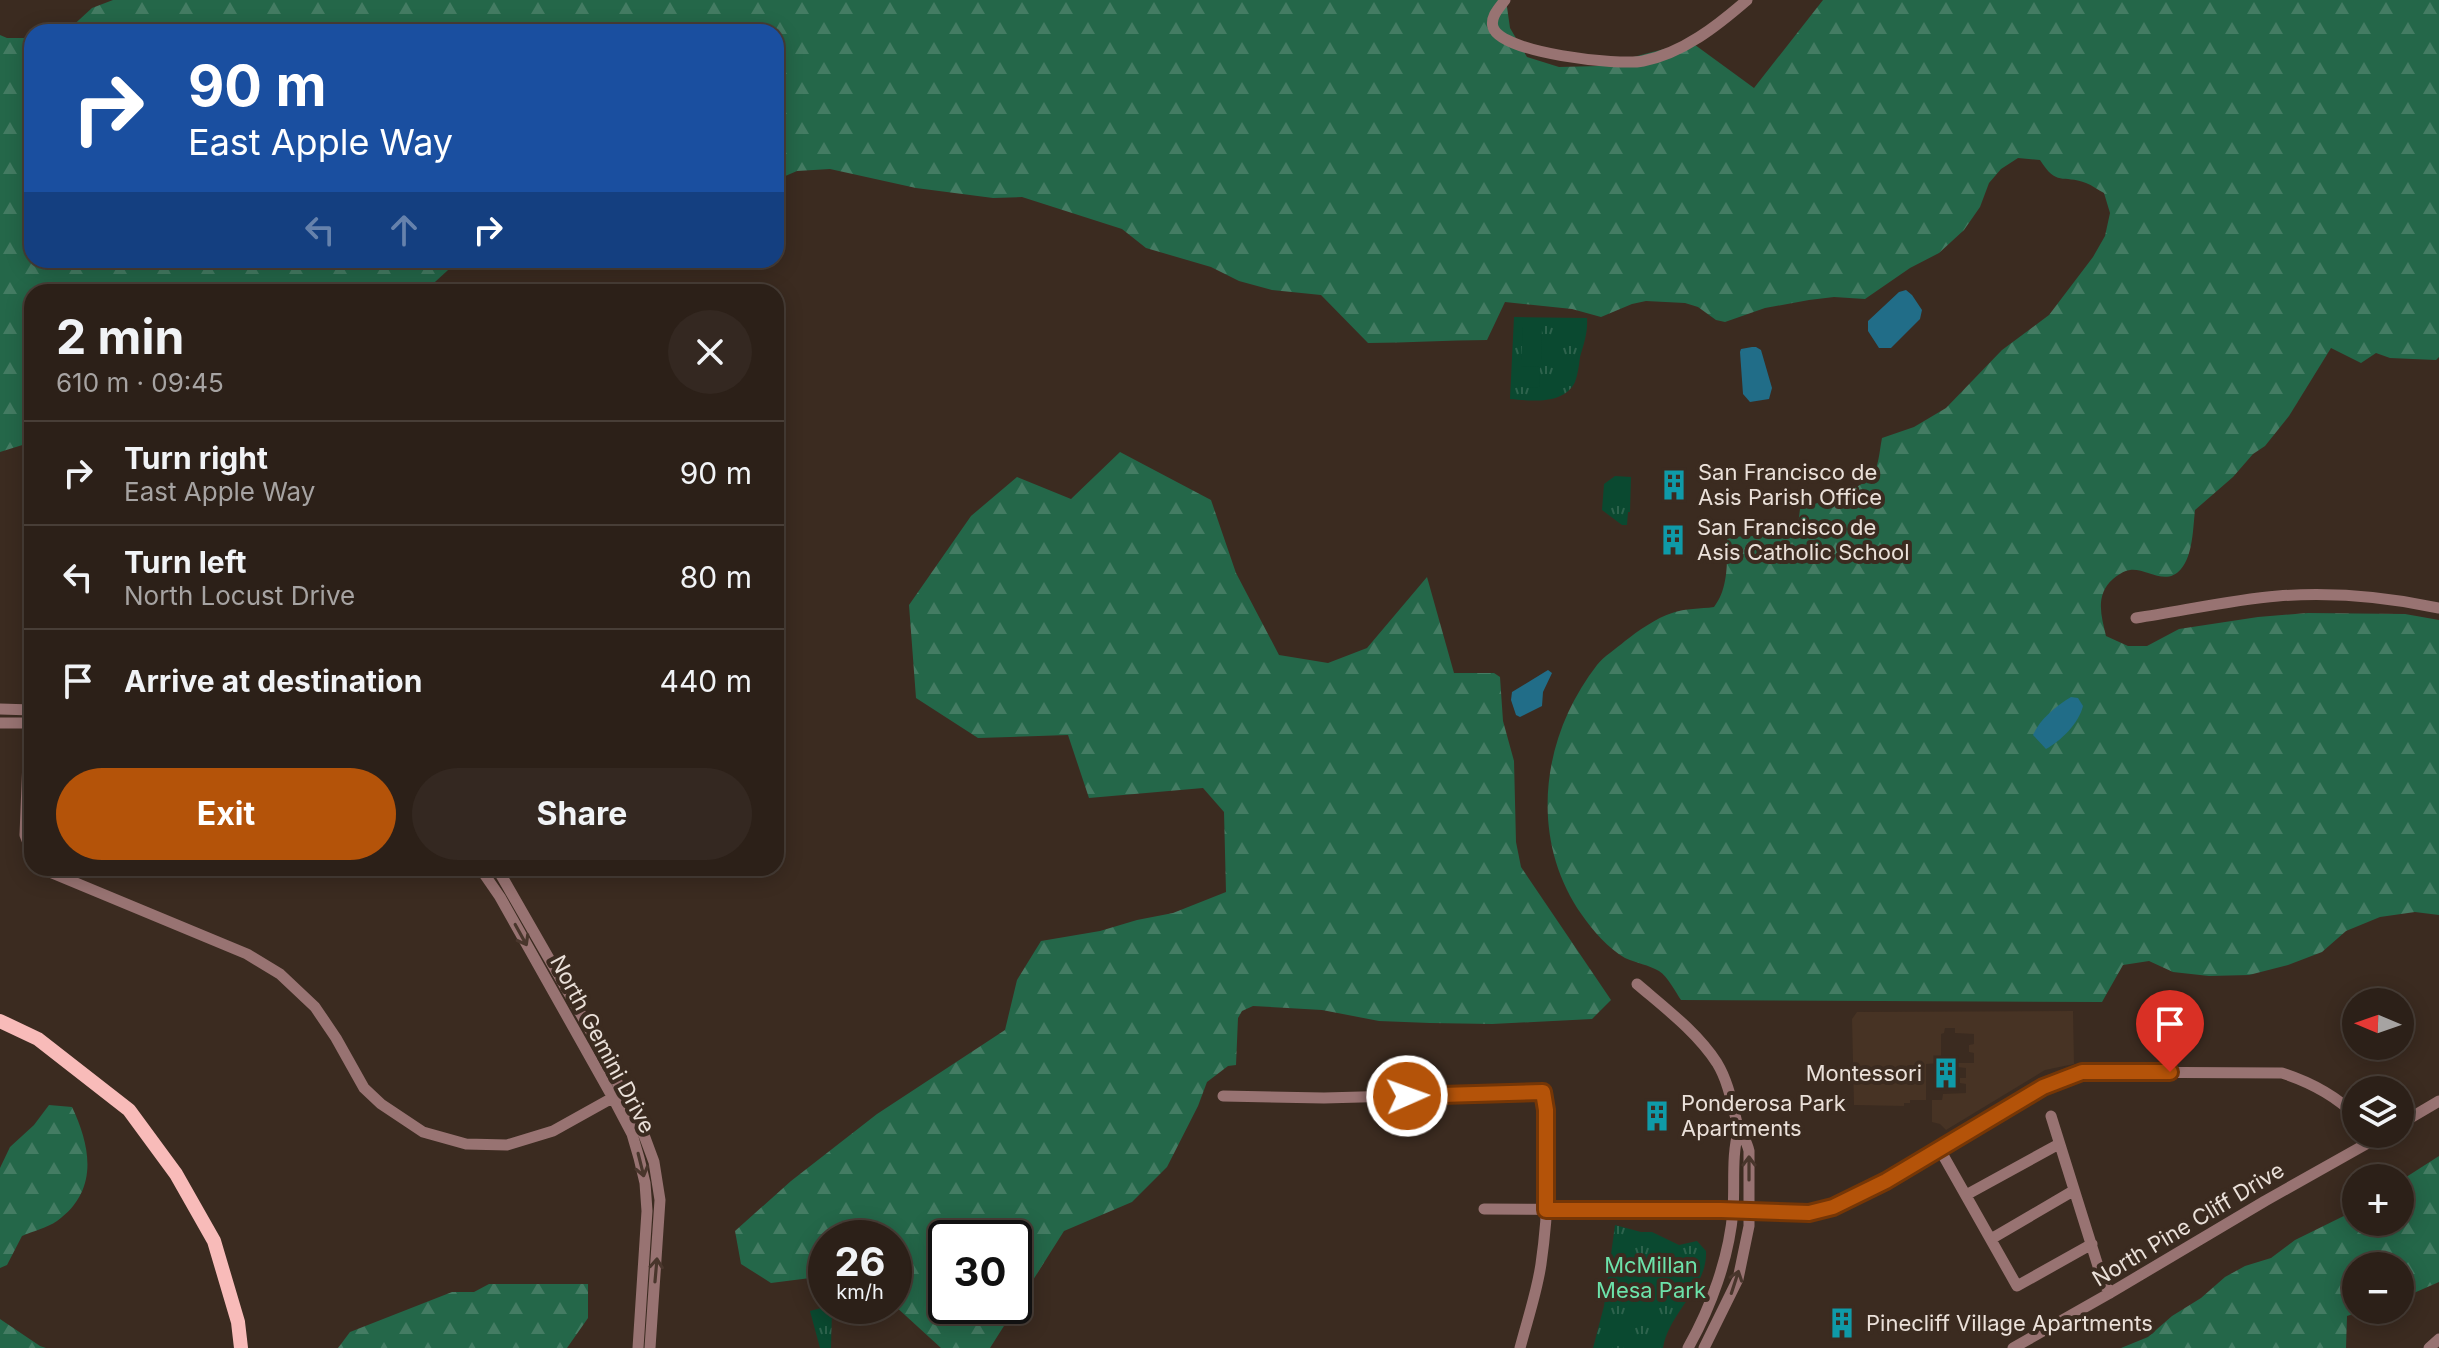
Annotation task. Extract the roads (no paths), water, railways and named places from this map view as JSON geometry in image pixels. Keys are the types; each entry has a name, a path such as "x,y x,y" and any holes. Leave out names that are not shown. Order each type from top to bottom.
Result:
{"main road":[{"path":"0,1021 38,1039 129,1110 167,1161 214,1241 238,1322 241,1348"}],"street":[{"path":"1505,0 1493,17 1493,27 1498,35 1534,50 1575,59 1632,63 1648,61 1715,29 1747,0"},
{"path":"2136,618 2281,596 2360,597 2439,608"},
{"path":"0,709 24,710"},
{"path":"0,723 24,723"},
{"path":"59,876 247,954 280,974 315,1007 364,1088 381,1104 423,1132 466,1144 507,1145 553,1131 618,1095"},
{"name":"North Gemini Drive","path":"486,876 644,1135 654,1162 660,1200 650,1348"},
{"name":"North Gemini Drive","path":"502,876 594,1037 632,1134 645,1183 647,1211 638,1348"},
{"path":"1637,984 1678,1019 1719,1065 1739,1129 1747,1140 1749,1226 1738,1279 1704,1348 1690,1344 1724,1261 1733,1210 1735,1141 1739,1129"},
{"path":"1484,1209 1809,1213 1833,1207 1886,1181 2043,1087 2082,1072 2282,1073 2305,1080 2342,1102"},
{"path":"1223,1096 1324,1098 1543,1092 1546,1110 1546,1210 1541,1267 1520,1348"},
{"path":"2414,1116 2439,1101"},
{"path":"2051,1116 2103,1282 2110,1293"},
{"path":"1966,1195 2059,1144"},
{"path":"1939,1148 2017,1286 2092,1244"},
{"name":"North Pine Cliff Drive","path":"2013,1348 2357,1148"},
{"path":"1991,1239 2073,1191"},
{"path":"2429,1348 2439,1339"}],"water":[{"path":"1906,290 1922,310 1920,319 1891,348 1879,348 1868,331 1868,321 1899,292"},
{"path":"1756,347 1761,350 1772,388 1769,399 1750,402 1743,394 1740,352 1741,349"},
{"path":"1548,670 1552,673 1543,692 1542,706 1520,717 1516,715 1512,692"},
{"path":"2071,697 2078,698 2083,706 2078,719 2069,731 2046,749 2033,735 2049,713"}],"place":[{"name":"San Francisco de Asis Parish Office","path":"1674,485"},
{"name":"San Francisco de Asis Catholic School","path":"1673,540"},
{"name":"Montessori","path":"1946,1073"},
{"name":"Ponderosa Park Apartments","path":"1657,1116"},
{"name":"Pinecliff Village Apartments","path":"1842,1323"}],"park label":[{"name":"McMillan Mesa Park","path":"1651,1278"}]}
